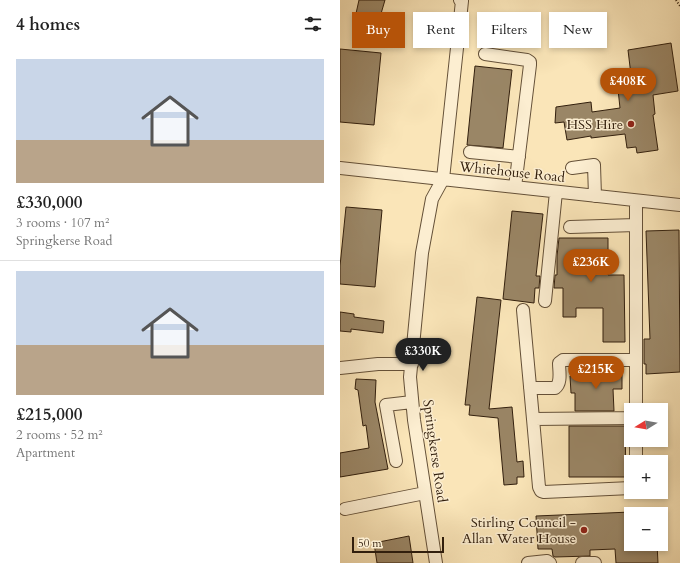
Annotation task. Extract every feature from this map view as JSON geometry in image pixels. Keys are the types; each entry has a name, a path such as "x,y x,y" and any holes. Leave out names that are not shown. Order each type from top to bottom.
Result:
{"street":[{"path":"443,179 462,1 460,0"},
{"path":"485,54 527,60 530,62 515,187"},
{"path":"470,152 519,157"},
{"path":"572,168 594,165 595,196"},
{"name":"Whitehouse Road","path":"340,168 680,205"},
{"name":"Springkerse Road","path":"436,563 414,420 410,377 422,253 432,200 443,179"},
{"path":"545,301 556,192"},
{"path":"636,200 636,403"},
{"path":"570,227 636,225"},
{"path":"523,310 532,419 539,487 541,491 624,490"},
{"path":"530,388 555,388 558,386 559,363 563,360 636,360"},
{"path":"340,368 378,364 412,364"},
{"path":"396,461 386,404 412,402"},
{"path":"532,419 624,418"},
{"path":"345,509 425,493"},
{"path":"528,563 548,561 550,563"},
{"path":"582,563 595,563"}],"path":[{"path":"676,0 680,6"}],"building":[{"path":"359,0 385,0 382,12 356,12"},
{"path":"671,43 678,91 653,95 655,114 653,115 658,150 637,153 636,147 627,148 625,134 591,138 591,136 567,140 564,122 555,123 556,107 591,102 592,112 620,108 617,80 625,79 625,76 631,75 628,50"},
{"path":"340,49 381,53 374,125 340,122"},
{"path":"475,66 512,70 503,148 467,145"},
{"path":"346,207 382,210 375,287 340,284 340,266"},
{"path":"512,211 543,214 536,276 540,276 539,288 535,288 534,303 503,299"},
{"path":"679,230 680,372 646,374 646,364 644,364 644,339 650,339 646,231"},
{"path":"559,238 608,238 608,275 624,275 625,342 603,342 603,308 576,308 576,317 563,317 563,288 554,288 555,275 557,275"},
{"path":"477,297 501,300 489,409 512,407 517,462 523,461 524,477 517,477 517,484 504,485 498,418 469,415 470,405 465,405"},
{"path":"340,312 354,314 354,317 384,321 383,333 351,329 351,332 340,331"},
{"path":"606,368 622,368 622,389 613,389 614,411 575,411 575,393 571,393 570,376 599,376 599,371 606,371"},
{"path":"356,379 376,380 375,402 388,469 340,477 340,453 369,448 366,425 363,426 358,390 355,389"},
{"path":"569,426 624,426 626,455 624,455 624,477 569,477"},
{"name":"Stirling Council - Allan Water House","path":"624,512 624,551 657,551 658,563 616,563 615,549 590,550 590,556 555,557 553,556 552,549 538,549 536,516"},
{"path":"409,536 413,563 377,563 374,543"}],"place":[{"name":"HSS Hire","path":"631,124"},
{"name":"Stirling Council - Allan Water House","path":"584,530"}]}
